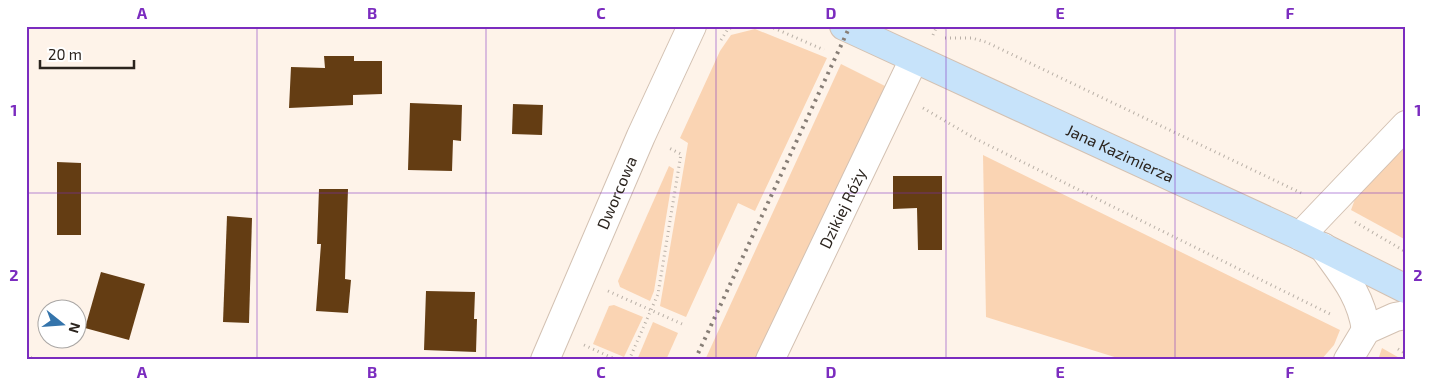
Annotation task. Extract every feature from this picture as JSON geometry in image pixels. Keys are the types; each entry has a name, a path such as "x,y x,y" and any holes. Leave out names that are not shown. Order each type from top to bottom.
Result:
{"main road":[{"name":"Jana Kazimierza","path":"844,26 923,48 1402,286"}],"street":[{"name":"Dworcowa","path":"544,360 641,136 692,26"},
{"name":"Dzikiej Róży","path":"770,360 923,48"},
{"path":"1366,330 1363,311 1356,293 1311,241 1328,207 1406,125"},
{"path":"1348,360 1366,330 1395,317 1406,315"}],"path":[{"path":"769,26 833,54"},
{"path":"923,48 972,38 986,42 1328,207 1406,252"},
{"path":"902,88 925,109 974,138 1332,315"},
{"path":"629,360 658,294 681,154 668,148"},
{"path":"608,291 682,324"},
{"path":"584,345 617,360"},
{"path":"26,356 38,360"}],"shaded area":[{"path":"755,29 827,58 755,211 738,203 686,317 660,306 688,143 680,138 720,51 731,35"},
{"path":"841,64 887,87 763,360 705,360"},
{"path":"1406,141 1406,240 1351,210 1358,191"},
{"path":"983,155 1340,330 1334,345 1321,360 1124,360 986,317"},
{"path":"669,166 674,169 654,291 650,301 620,287 618,281"},
{"path":"614,305 643,317 624,357 593,344 609,306"},
{"path":"653,322 678,333 666,360 637,360"},
{"path":"1382,348 1403,360 1378,360"}],"building":[{"path":"324,56 354,56 354,61 382,61 382,94 353,95 353,105 289,108 291,67 325,68"},
{"path":"410,103 462,105 461,141 453,140 452,171 408,170"},
{"path":"513,104 543,105 542,135 512,134"},
{"path":"57,162 81,163 81,235 57,235"},
{"path":"893,176 942,176 942,250 918,250 917,208 893,209"},
{"path":"319,189 348,189 345,279 351,280 348,313 316,311 321,244 317,244"},
{"path":"227,216 252,218 249,323 223,322"},
{"path":"101,272 145,284 129,340 88,329 88,318"},
{"path":"426,291 475,292 474,319 477,319 476,352 424,350"}],"railway":[{"path":"695,360 850,26"}]}
